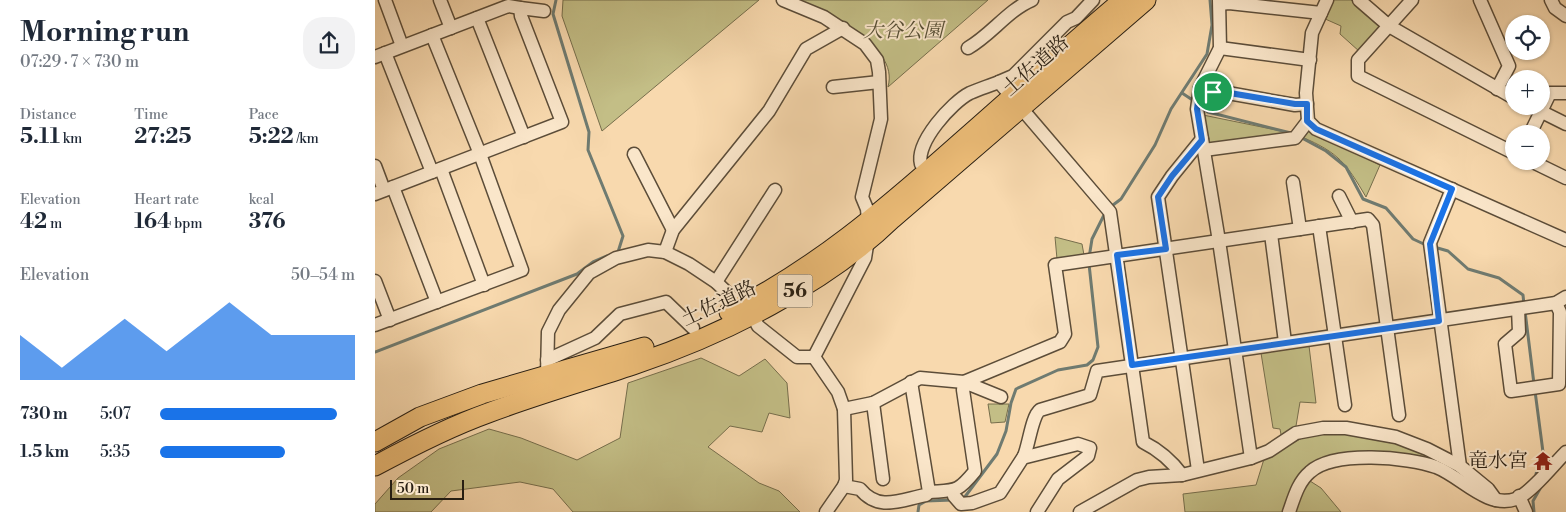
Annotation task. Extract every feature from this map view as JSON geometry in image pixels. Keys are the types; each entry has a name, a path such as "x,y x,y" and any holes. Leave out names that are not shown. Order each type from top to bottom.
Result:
{"highway":[{"name":"土佐道路","path":"375,442 420,417 547,367 631,352 797,290 868,243 1123,0"},
{"name":"土佐道路","path":"375,466 423,439 488,413 634,365 710,335 839,246 928,171 1146,0"}],"street":[{"path":"385,0 403,46"},
{"path":"440,0 451,28"},
{"path":"783,0 824,17 843,28 873,51 877,60 879,82 881,119 862,196 868,222 868,243 865,258 814,357"},
{"path":"968,48 980,41 1022,4 1032,0"},
{"path":"928,171 921,164 921,152 932,131 947,111 968,94 1013,76 1067,22 1076,18 1093,0"},
{"path":"1198,470 1159,193 1203,145 1298,135 1307,121 1312,33 1327,0"},
{"path":"1359,0 1389,26 1505,93"},
{"path":"1412,0 1358,60 1358,76 1505,149"},
{"path":"1480,0 1509,66 1497,89"},
{"path":"1551,0 1555,8 1566,16"},
{"path":"1251,458 1203,145 1198,98 1220,48 1220,2 1321,13"},
{"path":"485,285 437,170 380,55 477,18 498,4 544,11"},
{"path":"384,190 562,122 521,16 520,8"},
{"path":"477,18 523,137"},
{"path":"665,252 673,230 769,111 807,49 843,28"},
{"path":"375,325 522,270 480,154 432,35"},
{"path":"1220,48 1310,60"},
{"path":"833,87 879,82"},
{"path":"999,82 1107,209 1117,255 1143,442 1155,448 1173,463 1182,475"},
{"path":"1550,93 1566,93"},
{"path":"1198,98 1307,104"},
{"path":"1548,115 1566,124"},
{"path":"1307,121 1316,129 1566,240"},
{"path":"634,154 673,230"},
{"path":"375,166 384,190 437,302"},
{"path":"1550,170 1566,178"},
{"path":"1293,182 1300,229"},
{"path":"1452,189 1430,246 1460,466"},
{"path":"716,282 775,190"},
{"path":"1339,196 1352,222"},
{"path":"964,382 1060,342 1065,334 1055,265 1368,219 1373,225 1399,415"},
{"path":"1319,226 1345,405"},
{"path":"1271,234 1285,342"},
{"path":"547,367 548,332 559,310 589,273 605,262 626,254 648,250 665,252 716,282 746,310 758,326 797,357 805,359 814,357"},
{"path":"375,281 390,320"},
{"path":"929,492 957,501 972,503 1000,493 1024,456 1030,443 1036,414 1040,410 1090,395 1097,371 1132,365 1439,321 1531,307 1561,300 1559,312 1559,384 1511,390 1505,344 1519,332 1518,309"},
{"path":"547,367 595,338 620,314 666,302 693,328"},
{"path":"814,357 838,392 844,409 844,486 826,512"},
{"path":"844,409 873,403 920,378 964,382 1001,397"},
{"path":"911,382 929,492"},
{"path":"957,501 961,488 975,471 963,390 964,382"},
{"path":"873,403 883,479"},
{"path":"1080,512 1137,480 1149,476 1182,475 1251,458 1269,451 1296,433 1323,428 1346,428 1396,438 1427,449 1460,466 1488,489 1496,500"},
{"path":"1024,456 1078,444 1090,448 1089,456 1058,480 1037,512"},
{"path":"1289,512 1296,490 1310,471 1328,462 1346,459 1407,459 1437,468 1481,494 1496,500 1519,496 1566,452"},
{"path":"844,486 860,489 867,500 875,504 885,505 926,495 929,492"},
{"path":"1519,496 1526,512"}],"green space":[{"path":"563,0 759,0 602,131 562,16"},
{"name":"大谷公園","path":"793,0 988,0 888,87 889,71 882,57 871,44 839,23"},
{"path":"1332,0 1351,0 1381,27 1360,52 1340,34 1341,26 1323,18"},
{"path":"1203,115 1291,133 1207,146"},
{"path":"1307,128 1380,165 1366,197 1347,167 1340,160 1325,148 1302,137"},
{"path":"1055,237 1082,244 1084,255 1057,259"},
{"path":"1309,346 1316,403 1300,402 1295,432 1282,440 1280,429 1273,428 1261,353"},
{"path":"701,358 739,376 765,359 787,383 790,418 769,413 762,432 730,426 708,447 759,483 779,491 800,512 573,512 553,489 520,482 451,491 431,512 375,512 375,504 398,478 439,449 489,429 521,438 577,460 620,438 628,383"},
{"path":"988,404 1009,404 1005,422 991,423"},
{"path":"1328,433 1352,433 1397,441 1463,472 1404,456 1318,462 1309,465 1304,471 1310,481 1321,488 1341,512 1185,512 1183,494 1256,485 1264,459 1304,437"}],"waterway":[{"path":"556,0 553,14 589,132 588,150 623,236 618,252 615,253"},
{"path":"1109,208 1121,199 1155,145 1171,109 1207,54 1212,25 1210,0"},
{"path":"1182,93 1194,101"},
{"path":"1201,107 1208,112 1295,134"},
{"path":"1300,137 1326,151 1346,167 1363,199 1386,208 1413,239 1428,246"},
{"path":"1089,258 1092,239 1105,213"},
{"path":"1434,247 1448,251 1468,269 1499,278 1523,295 1524,305"},
{"path":"375,352 577,274 593,262 607,256"},
{"path":"964,498 997,454 1006,431 1011,403 1016,389 1058,370 1087,365 1093,360 1098,347 1089,264"},
{"path":"1525,311 1534,384"},
{"path":"1535,391 1543,452 1536,474"},
{"path":"1534,512 1533,501 1541,487"},
{"path":"918,512 919,505 926,501 953,500"}],"place":[{"name":"竜水宮","path":"1543,461"}],"route":[{"path":"1200,88 1213,92 1295,104 1307,104 1307,121 1316,129 1452,189 1430,244 1439,321 1132,365 1117,255 1166,249 1159,193 1202,140 1197,109 1197,98 1200,88"}]}
